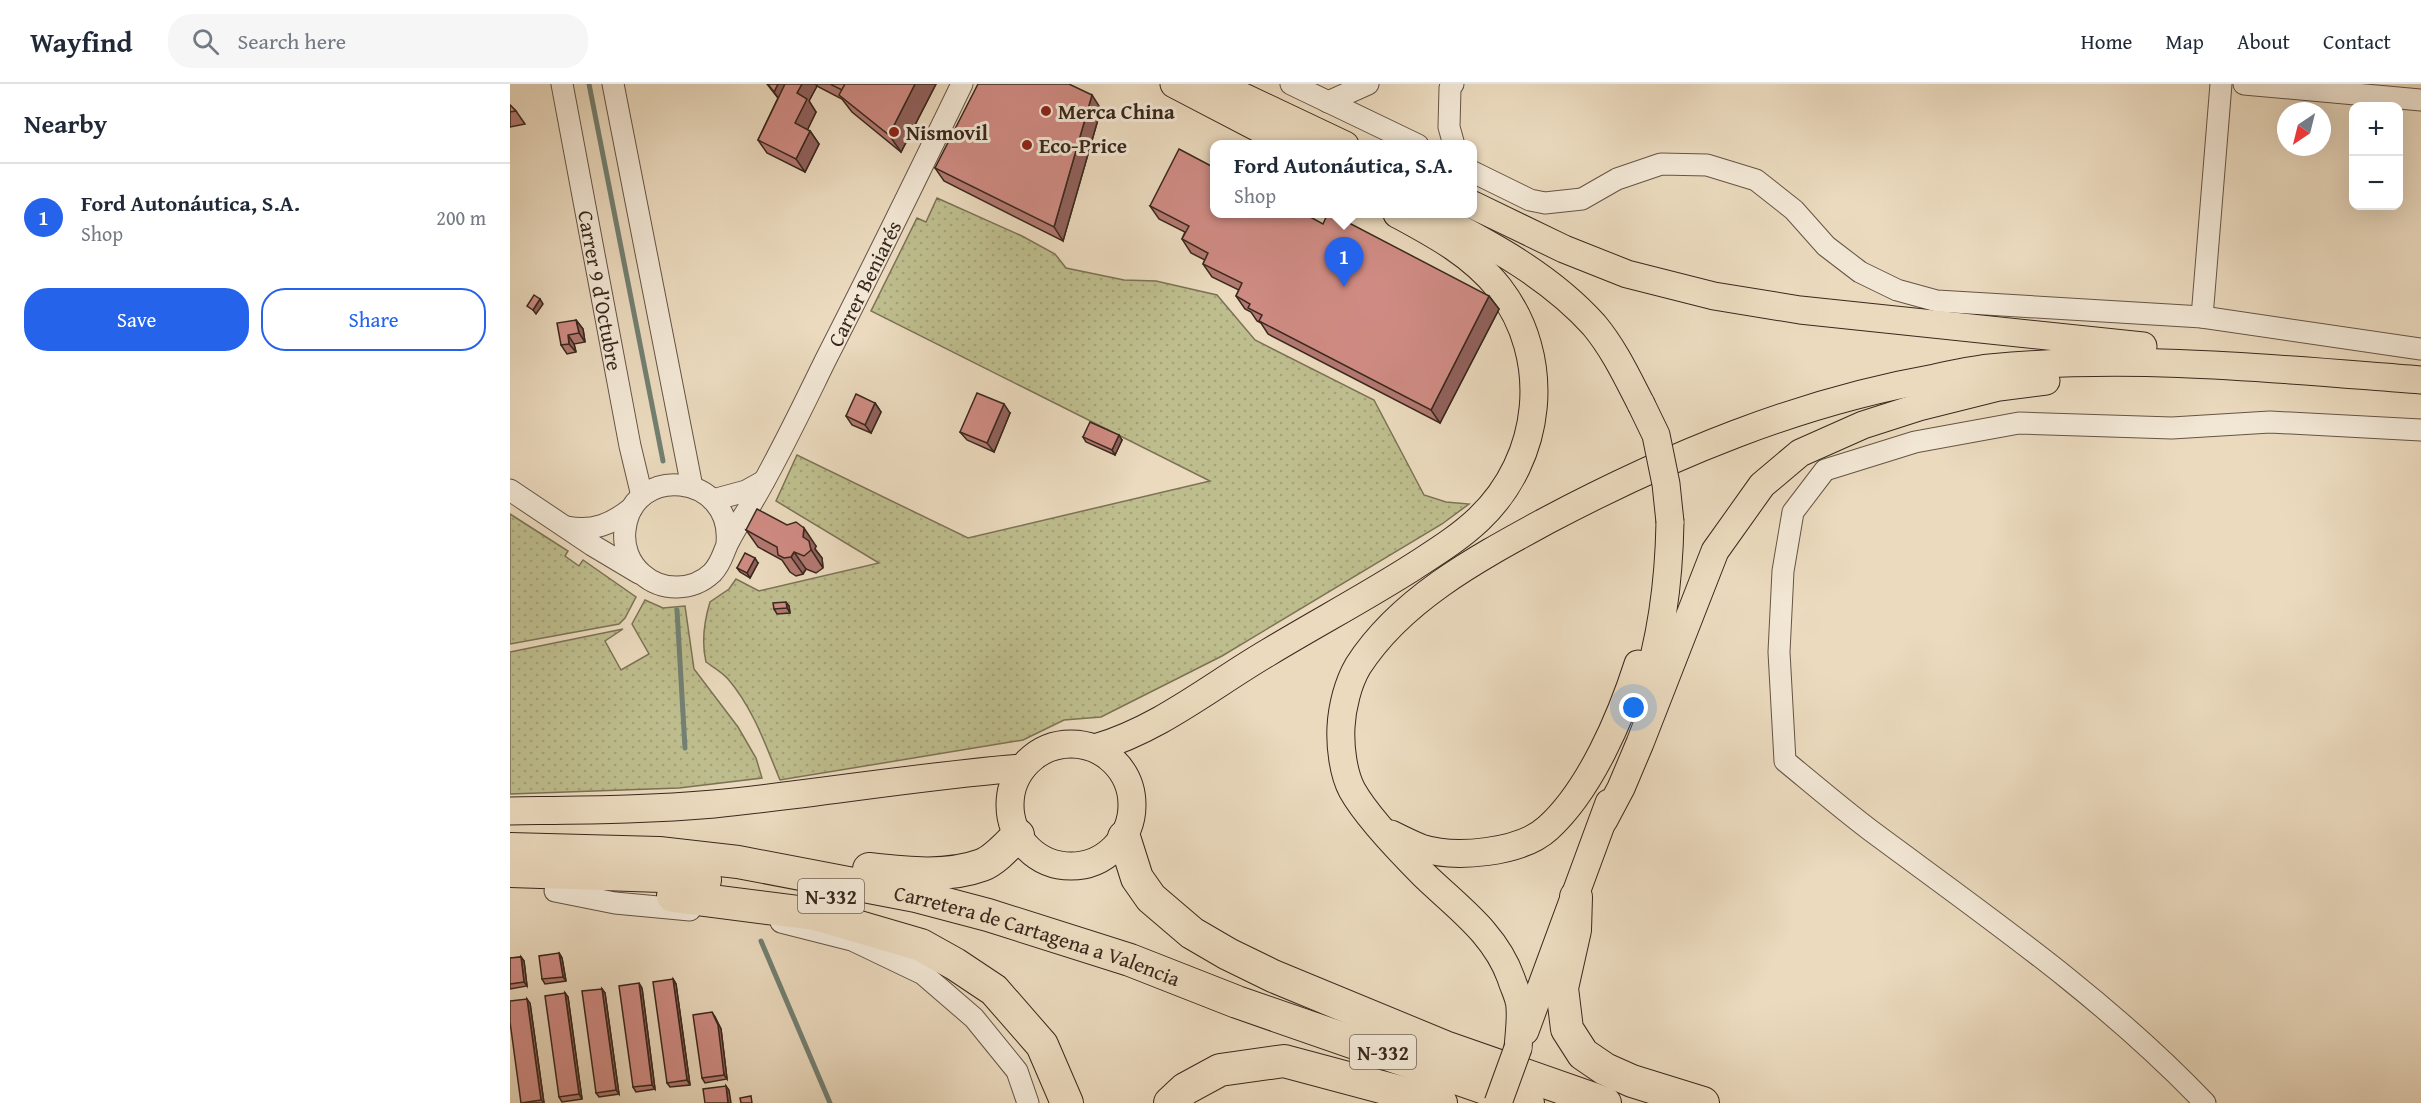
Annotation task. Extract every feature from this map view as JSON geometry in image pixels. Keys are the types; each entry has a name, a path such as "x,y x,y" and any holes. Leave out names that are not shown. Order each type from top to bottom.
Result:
{"highway":[{"path":"659,853 733,853 903,873 946,873 983,865 1018,835"},
{"path":"1124,837 1137,878 1151,898 1174,920 1219,949 1273,976 1445,1047 1605,1103"},
{"name":"Carretera de Cartagena a Valencia","path":"510,849 659,853 738,862 915,896 999,918 1130,960 1237,1002 1528,1103"},
{"name":"Carretera de Cartagena a Valencia","path":"510,871 663,876 746,884 850,899 1000,935 1237,1002"},
{"path":"510,892 555,891 665,895 803,912 921,945 994,990 1042,1045 1067,1103"},
{"path":"1576,897 1575,930 1562,988 1567,1029 1583,1054 1605,1070 1632,1081 1703,1103"},
{"path":"1170,1103 1185,1089 1220,1070 1284,1061 1441,1103"}],"main road":[{"path":"1174,84 1217,96 1334,140"},
{"path":"1217,96 1242,129 1260,140"},
{"path":"1217,96 1285,140"},
{"path":"1477,207 1564,249 1627,274 1714,296 1811,311 2337,365 2418,380"},
{"path":"1372,593 1456,539 1481,518 1502,493 1520,462 1529,435 1533,411 1535,376 1530,348 1516,314 1498,288 1479,267 1448,242 1406,218"},
{"path":"1441,218 1546,281 1571,302 1595,327 1616,357 1656,435 1666,484 1670,522 1669,564 1665,596 1648,681 1604,820 1498,1103"},
{"path":"1518,1048 1520,1005 1506,964 1475,921 1424,875 1368,812 1351,788 1343,760 1341,728 1346,694 1357,669 1387,629 1436,587 1509,541 1584,501 1680,455 1806,409 1893,385 1985,369 2050,363 2127,361 2245,366 2418,380"},
{"path":"1604,820 1621,788 1640,743 1715,552 1762,485 1800,453 1863,425 1918,407 1999,387 2067,378 2141,376 2320,384 2418,380"},
{"path":"1095,748 1136,734 1184,707 1268,652 1372,593 1560,496 1635,465 1680,455"},
{"path":"1385,832 1422,848 1466,854 1509,848 1547,829 1579,793 1616,722 1630,690 1655,615 1665,596"},
{"path":"1075,744 1095,748 1116,764 1129,786 1132,811 1124,837 1112,851 1099,860 1084,865 1054,864 1028,848 1018,835 1011,819 1010,801 1013,784 1022,768 1036,754 1055,746 1075,744"},
{"path":"510,811 705,804 948,774 1022,768"}],"street":[{"name":"Carrer 9 d’Octubre","path":"562,84 630,446 637,502"},
{"path":"613,84 692,487"},
{"name":"Carrer Beniarés","path":"727,543 765,481 885,244 962,84"},
{"path":"1291,84 1409,140"},
{"path":"1328,102 1368,84"},
{"path":"1453,84 1450,88 1449,127 1453,140"},
{"path":"2202,318 2221,84"},
{"path":"2244,84 2421,100"},
{"path":"1477,174 1530,200 1545,203 1582,199 1617,180 1661,164 1707,165 1756,180 1794,210 1826,246 1860,272 1897,290 1937,301 2202,318 2421,349"},
{"path":"2205,1103 2176,1073 2066,975 1869,828 1785,761 1779,652 1784,571 1793,512 1825,470 1914,442 2019,423 2172,428 2270,422 2421,430"},
{"path":"713,500 746,491 765,481"},
{"path":"510,490 610,556 655,583 668,587 683,587 698,583 718,567 727,543 724,518 713,500 692,487 667,485 652,490 603,527 579,530 567,527"},
{"path":"637,502 626,525 625,546 631,560 643,575"},
{"path":"555,891 615,903 763,918 852,940 923,974 974,1018 1017,1071 1028,1103"}],"shaded area":[{"path":"937,198 1022,236 1055,254 1066,268 1124,280 1156,281 1217,295 1255,340 1374,400 1424,495 1446,502 1469,504 1442,524 1222,656 1101,717 1064,720 1023,740 780,780 745,702 726,676 706,662 704,632 710,602 729,589 736,579 759,591 879,563 776,501 797,455 968,538 1210,481 871,311 917,218 926,222"},
{"path":"510,514 568,551 565,556 579,566 583,560 636,597 625,618 619,624 510,644"},
{"path":"645,600 663,608 685,606 694,669 738,727 756,758 762,778 679,788 510,794 510,652 623,629 605,641 621,670 649,654 632,624"}],"building":[{"path":"768,84 778,84 774,92"},
{"path":"785,84 802,84 797,93 807,99 795,123 810,131 796,159 758,140"},
{"path":"830,84 845,84 842,90"},
{"path":"845,84 915,84 889,135 839,95"},
{"name":"Eco-Price","path":"978,84 1069,84 1092,95 1054,227 935,168"},
{"path":"1179,149 1210,165 1210,218 1312,218 1323,224 1326,218 1340,218 1489,296 1431,410 1259,321 1262,315 1248,308 1250,304 1236,296 1242,283 1203,264 1208,253 1182,239 1189,226 1150,206"},
{"path":"534,295 540,299 533,310 527,306"},
{"path":"576,320 579,333 568,335 569,344 561,345 557,323"},
{"path":"977,393 1004,404 987,443 960,432"},
{"path":"856,394 875,403 865,425 846,416"},
{"path":"1090,422 1119,435 1112,450 1083,437"},
{"path":"757,509 787,525 796,522 804,528 803,537 809,541 811,550 804,556 794,552 791,557 784,558 778,555 777,547 746,530"},
{"path":"745,553 755,558 747,573 737,568"},
{"path":"786,602 787,608 774,609 773,603"},
{"path":"559,953 563,977 542,979 539,956"},
{"path":"521,957 524,982 510,984 510,958"},
{"path":"673,979 687,1080 667,1083 653,982"},
{"path":"639,983 652,1085 633,1087 619,986"},
{"path":"602,989 616,1090 596,1093 582,991"},
{"path":"565,993 579,1094 559,1097 545,996"},
{"path":"527,999 541,1100 521,1103 510,1022 510,1001"},
{"path":"712,1012 718,1025 724,1075 702,1078 693,1015"},
{"path":"726,1086 728,1103 705,1103 703,1089"},
{"path":"751,1096 752,1103 741,1103 740,1098"}],"waterway":[{"path":"589,84 663,461"},
{"path":"677,610 685,748"},
{"path":"761,941 830,1103"}],"place":[{"name":"Merca China","path":"1046,111"},
{"name":"Nismovil","path":"894,132"},
{"name":"Eco-Price","path":"1027,145"},
{"name":"Ford Autonáutica, S.A.","path":"1344,287"}]}
